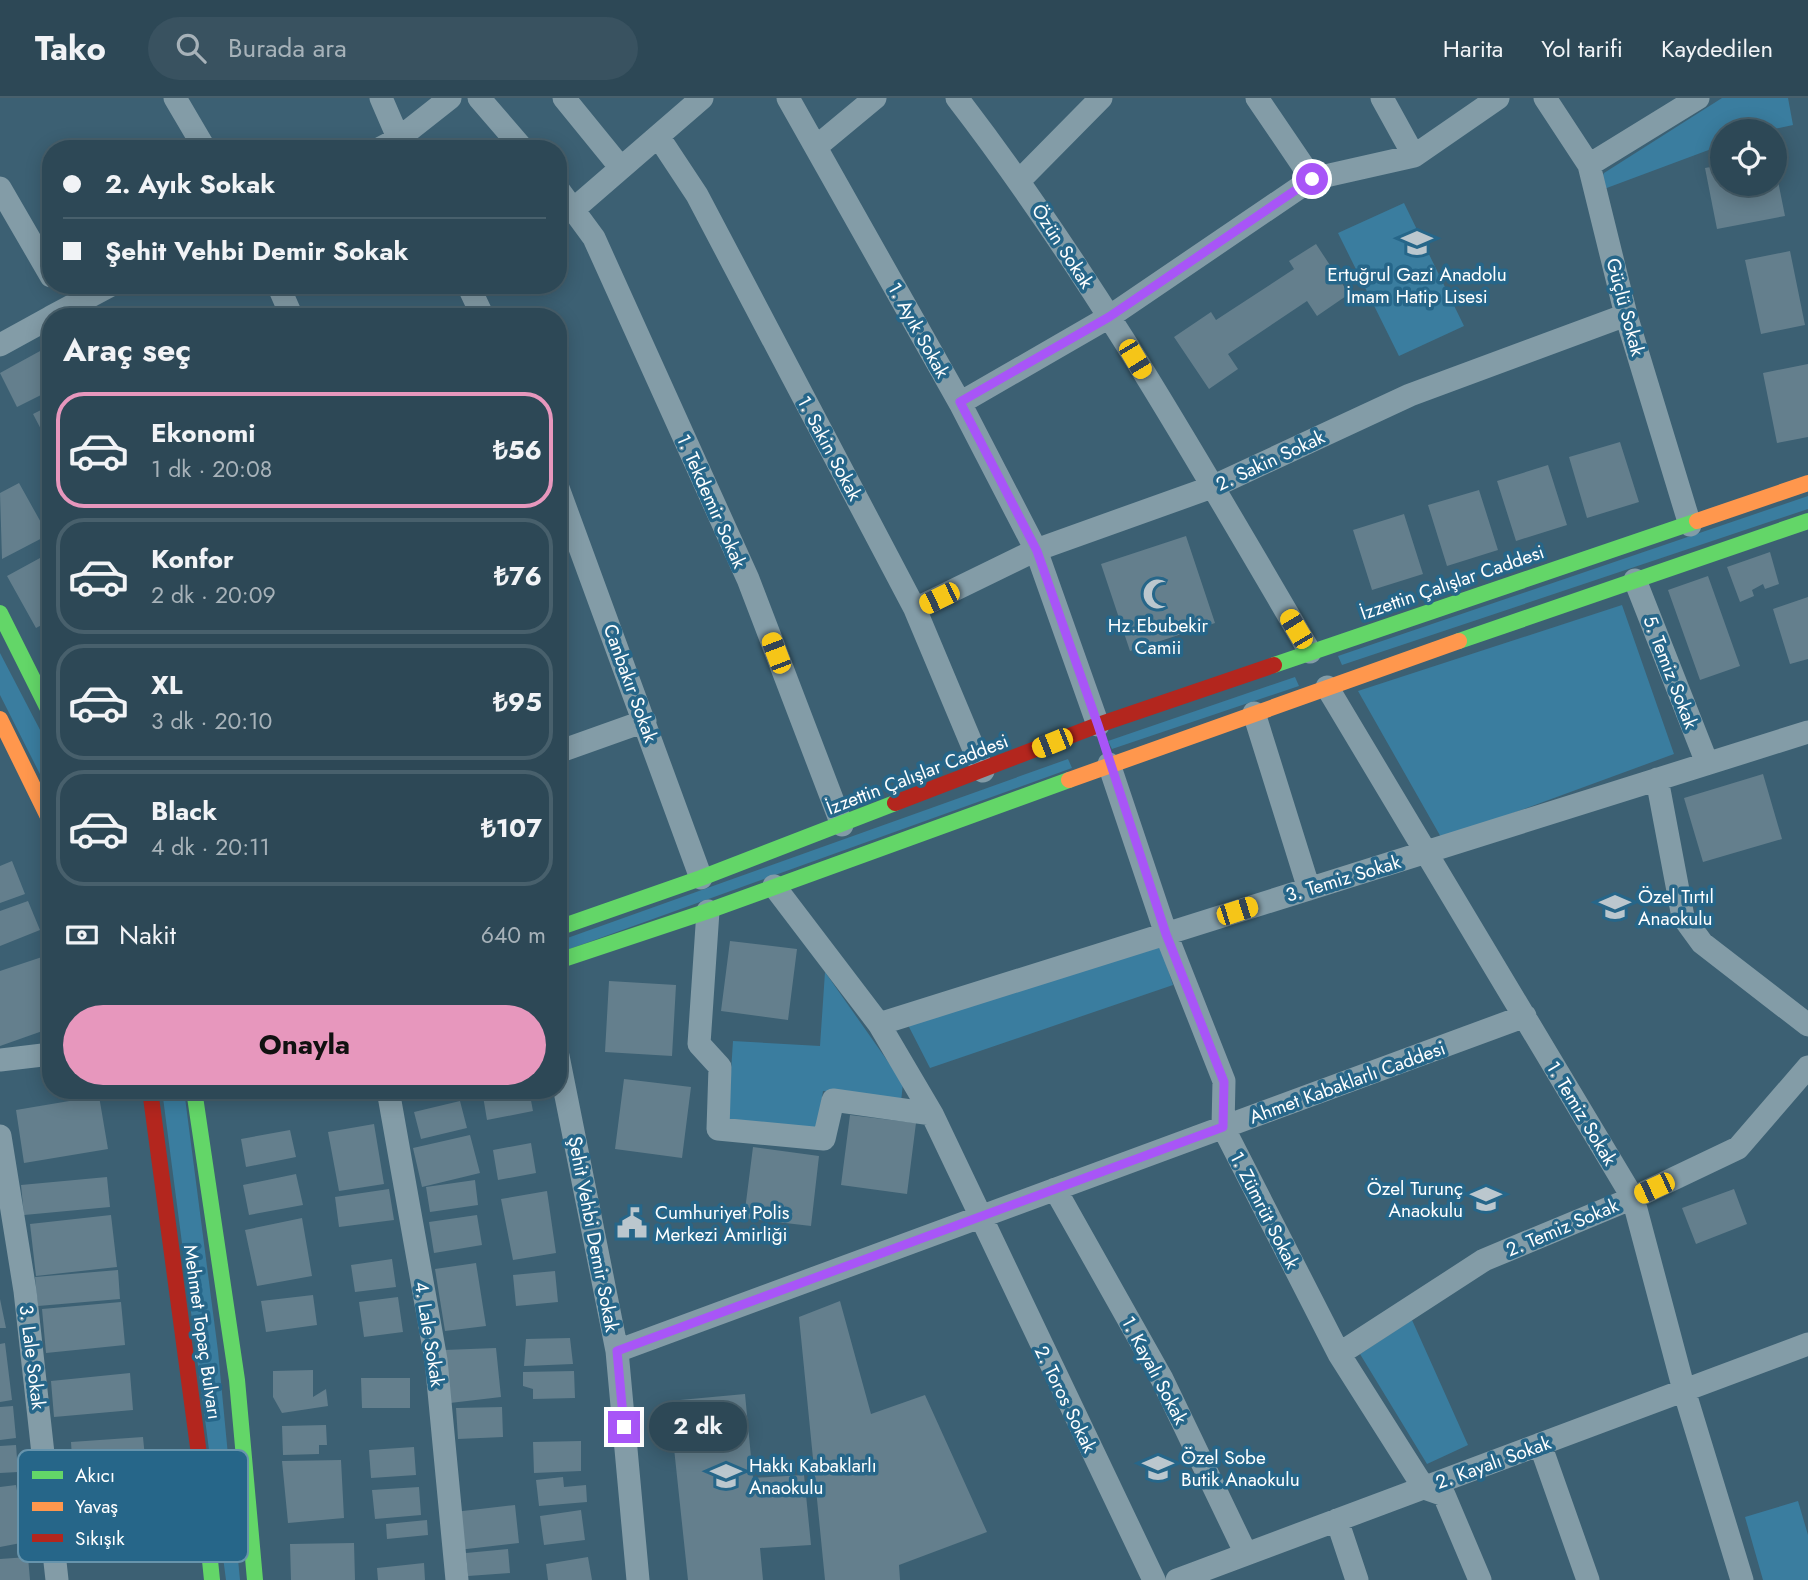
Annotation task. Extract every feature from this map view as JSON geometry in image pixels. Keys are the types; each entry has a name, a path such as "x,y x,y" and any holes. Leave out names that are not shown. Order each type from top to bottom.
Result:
{"street":[{"path":"174,98 200,140"},
{"path":"381,98 392,140"},
{"path":"399,140 450,98"},
{"path":"479,98 515,140"},
{"path":"564,98 621,168"},
{"path":"575,208 702,98"},
{"name":"1. Ayık Sokak","path":"788,98 960,402 1037,551 1104,744"},
{"path":"816,147 875,98"},
{"name":"Özün Sokak","path":"957,98 1020,180 1109,317 1318,669"},
{"path":"1020,180 1101,98"},
{"path":"1257,98 1312,179"},
{"path":"1382,98 1414,156"},
{"path":"960,402 1109,317 1312,179 1414,156 1498,98"},
{"name":"Güçlü Sokak","path":"1545,98 1589,164 1626,315 1690,525"},
{"path":"1589,164 1698,98"},
{"name":"1. Sakin Sokak","path":"658,136 697,195 915,609 983,771"},
{"path":"0,188 42,260"},
{"name":"1. Tekdemir Sokak","path":"567,199 594,238 748,579 842,825"},
{"path":"71,308 95,294"},
{"name":"2. Sakin Sokak","path":"915,609 1037,551 1212,487 1410,395 1626,315"},
{"path":"0,345 42,324"},
{"name":"İzzettin Çalışlar Caddesi","path":"567,958 774,886 1104,744 1318,669 1690,525 1808,483"},
{"name":"Canbakır Sokak","path":"567,512 702,878"},
{"name":"İzzettin Çalışlar Caddesi","path":"567,925 702,878 983,771 1254,713 1318,669 1635,580 1808,521"},
{"name":"5. Temiz Sokak","path":"1635,580 1707,764"},
{"path":"0,613 42,697"},
{"name":"1. Temiz Sokak","path":"1318,669 1633,1198 1684,1390 1742,1580"},
{"path":"1254,713 1308,889"},
{"path":"0,719 42,805"},
{"path":"567,749 645,722"},
{"name":"3. Temiz Sokak","path":"879,1024 1808,732"},
{"name":"1. Zümrüt Sokak","path":"1104,744 1166,934 1224,1082 1223,1127 1339,1354 1424,1488 1444,1495 1480,1580"},
{"path":"1657,779 1683,917 1702,943 1808,1025"},
{"name":"2. Toros Sokak","path":"774,886 879,1024 932,1114 1154,1580"},
{"path":"708,911 699,1044 720,1067 718,1129 824,1139 833,1100 932,1114"},
{"name":"Ahmet Kabaklarlı Caddesi","path":"617,1351 1525,1016"},
{"path":"0,1060 42,1055"},
{"name":"2. Temiz Sokak","path":"1339,1354 1484,1260 1633,1198 1738,1148 1808,1067"},
{"name":"Mehmet Topaç Bulvarı","path":"151,1099 166,1228 198,1450"},
{"name":"Mehmet Topaç Bulvarı","path":"195,1099 236,1380 243,1450"},
{"name":"4. Lale Sokak","path":"389,1099 436,1360 457,1580"},
{"name":"Şehit Vehbi Demir Sokak","path":"567,1099 617,1351 638,1580"},
{"name":"3. Lale Sokak","path":"0,1136 25,1291 43,1450"},
{"name":"1. Kayalı Sokak","path":"1055,1189 1162,1379 1246,1554"},
{"name":"2. Kayalı Sokak","path":"1177,1580 1808,1344"},
{"path":"1540,1444 1588,1580"},
{"name":"Mehmet Topaç Bulvarı","path":"248,1506 255,1580"},
{"path":"1337,1520 1357,1580"},
{"name":"3. Lale Sokak","path":"55,1562 57,1580"},
{"name":"Mehmet Topaç Bulvarı","path":"211,1562 212,1580"}],"shaded area":[{"path":"1722,98 1788,98 1793,125 1787,126 1787,119 1710,119 1710,149 1604,189 1600,181 1604,173"},
{"path":"1404,203 1464,326 1399,356 1338,233"},
{"path":"1808,496 1808,509 1342,665 1338,656"},
{"path":"1622,605 1674,754 1442,839 1358,691"},
{"path":"0,653 42,734 42,778 0,695"},
{"path":"1295,677 1299,686 1112,749 1108,741"},
{"path":"1068,759 1072,768 567,950 567,938"},
{"path":"1158,939 1173,985 930,1068 908,1025"},
{"path":"825,972 903,1083 901,1102 823,1091 818,1126 814,1130 737,1123 728,1118 733,1041 820,1046"},
{"path":"163,1099 185,1099 218,1351 228,1450 209,1450"},
{"path":"1412,1320 1468,1445 1427,1464 1360,1354"},
{"path":"1798,1501 1808,1535 1808,1580 1763,1580 1745,1517"},
{"path":"224,1562 238,1562 240,1580 226,1580"}],"building":[{"path":"1710,167 1710,193 1705,168"},
{"path":"1711,196 1781,196 1785,216 1717,229"},
{"path":"1316,244 1349,294 1317,316 1307,301 1228,354 1238,369 1209,389 1174,337 1211,312 1216,320 1294,269 1289,261"},
{"path":"1790,251 1805,325 1761,334 1745,260"},
{"path":"42,350 42,394 17,407 0,373"},
{"path":"1808,364 1808,437 1777,443 1763,373"},
{"path":"42,410 42,431 33,414"},
{"path":"1620,442 1639,502 1587,518 1569,457"},
{"path":"1548,465 1567,525 1516,541 1497,481"},
{"path":"19,483 42,524 42,538 2,559 0,493"},
{"path":"1479,490 1498,550 1447,566 1428,505"},
{"path":"1404,514 1423,574 1372,590 1353,530"},
{"name":"Hz.Ebubekir Camii","path":"1186,536 1215,623 1130,651 1101,564"},
{"path":"1770,552 1779,584 1765,589 1763,584 1752,590 1754,596 1740,602 1727,567"},
{"path":"42,557 42,625 36,628 7,576"},
{"path":"1708,576 1740,666 1700,680 1668,590"},
{"path":"1808,597 1808,659 1790,664 1773,609"},
{"path":"1763,774 1782,839 1703,862 1684,798"},
{"path":"12,861 25,894 0,903 0,866"},
{"path":"28,901 40,930 0,946 0,911"},
{"path":"730,941 797,949 788,1020 721,1011"},
{"path":"42,957 42,1031 0,1046 0,971"},
{"path":"609,981 676,985 672,1056 605,1052"},
{"path":"624,1079 691,1087 682,1158 615,1149"},
{"path":"81,1099 100,1099 108,1149 24,1163 16,1110"},
{"path":"484,1099 531,1099 533,1111 487,1120"},
{"path":"460,1101 467,1128 421,1139 414,1112"},
{"path":"850,1115 916,1123 907,1194 841,1185"},
{"path":"374,1124 384,1184 339,1191 328,1132"},
{"path":"290,1130 296,1157 246,1167 241,1139"},
{"path":"470,1135 480,1173 422,1187 413,1148"},
{"path":"531,1143 536,1173 498,1180 493,1150"},
{"path":"753,1147 819,1156 811,1226 744,1218"},
{"path":"296,1174 303,1205 249,1215 243,1185"},
{"path":"107,1177 110,1207 24,1215 21,1185"},
{"path":"475,1180 478,1205 430,1212 426,1187"},
{"path":"389,1189 394,1220 339,1227 335,1197"},
{"path":"1734,1189 1747,1224 1696,1244 1682,1208"},
{"path":"547,1191 556,1253 513,1260 501,1199"},
{"path":"111,1215 117,1267 36,1276 30,1224"},
{"path":"477,1215 482,1245 434,1253 429,1222"},
{"path":"302,1218 312,1276 257,1286 245,1230"},
{"path":"392,1259 396,1287 355,1292 351,1265"},
{"path":"476,1263 486,1326 445,1331 435,1269"},
{"path":"118,1270 120,1299 38,1306 35,1277"},
{"path":"555,1271 558,1302 516,1306 513,1275"},
{"path":"313,1295 317,1325 266,1332 261,1301"},
{"path":"398,1297 403,1332 364,1337 359,1302"},
{"path":"0,1299 6,1328 0,1328"},
{"path":"840,1301 871,1414 925,1395 987,1532 899,1565 900,1580 825,1580 799,1317"},
{"path":"121,1302 125,1345 46,1353 42,1309"},
{"path":"570,1338 573,1364 524,1366 526,1339"},
{"path":"5,1343 12,1400 0,1402 0,1344"},
{"path":"496,1348 501,1397 450,1403 444,1350"},
{"path":"313,1370 313,1397 326,1389 328,1406 282,1413 273,1397 273,1371"},
{"path":"574,1371 575,1398 533,1399 533,1389 523,1386 523,1372"},
{"path":"130,1373 133,1410 54,1417 51,1381"},
{"path":"361,1378 410,1378 410,1408 362,1408"},
{"path":"745,1394 753,1478 804,1475 811,1545 760,1548 763,1580 688,1580 669,1401"},
{"path":"13,1406 16,1438 0,1440 0,1407"},
{"path":"502,1407 503,1437 458,1439 456,1408"},
{"path":"326,1425 327,1445 319,1445 319,1454 283,1455 282,1426"},
{"path":"143,1437 144,1450 72,1450 71,1442"},
{"path":"581,1441 581,1471 534,1473 533,1442"},
{"path":"16,1445 18,1472 0,1473 0,1446"},
{"path":"414,1447 416,1475 371,1478 369,1450"},
{"path":"341,1460 344,1518 288,1523 282,1461"},
{"path":"563,1477 564,1487 586,1485 587,1502 539,1506 536,1480"},
{"path":"16,1485 18,1544 0,1547 0,1487"},
{"path":"419,1487 421,1515 375,1519 372,1490"},
{"path":"515,1505 519,1543 458,1550 454,1512"},
{"path":"581,1510 585,1540 544,1545 540,1516"},
{"path":"427,1520 428,1535 387,1539 386,1524"},
{"path":"354,1543 355,1580 291,1580 290,1544"},
{"path":"508,1549 510,1573 468,1576 466,1553"},
{"path":"588,1557 592,1580 548,1580 546,1564"},
{"path":"18,1558 18,1562 28,1562 30,1580 0,1580 0,1559"},
{"path":"424,1563 425,1580 378,1580 377,1568"}],"traffic: fast":[{"path":"1274,665 1697,521"},
{"path":"1459,641 1808,521"},
{"path":"0,613 42,697"},
{"path":"567,958 708,911 1069,780"},
{"path":"567,925 701,878 895,803"},
{"path":"195,1099 237,1380 243,1450"},
{"path":"248,1502 255,1580"},
{"path":"210,1562 212,1580"}],"traffic: slow":[{"path":"1697,521 1808,483"},
{"path":"1069,780 1459,641"},
{"path":"0,719 42,805"}],"traffic: jam":[{"path":"895,803 1098,725 1274,665"},
{"path":"151,1099 198,1450"}],"place":[{"name":"Ertuğrul Gazi Anadolu İmam Hatip Lisesi","path":"1417,243"},
{"name":"Hz.Ebubekir Camii","path":"1158,594"},
{"name":"Özel Tırtıl Anaokulu","path":"1615,907"},
{"name":"Özel Turunç Anaokulu","path":"1486,1199"},
{"name":"Cumhuriyet Polis Merkezi Amirliği","path":"632,1223"},
{"name":"Özel Sobe Butik Anaokulu","path":"1158,1468"},
{"name":"Hakkı Kabaklarlı Anaokulu","path":"726,1476"}],"route":[{"path":"624,1427 617,1351 1223,1127 1224,1082 1166,934 1098,725 1037,551 960,402 1109,317 1312,179"}]}
